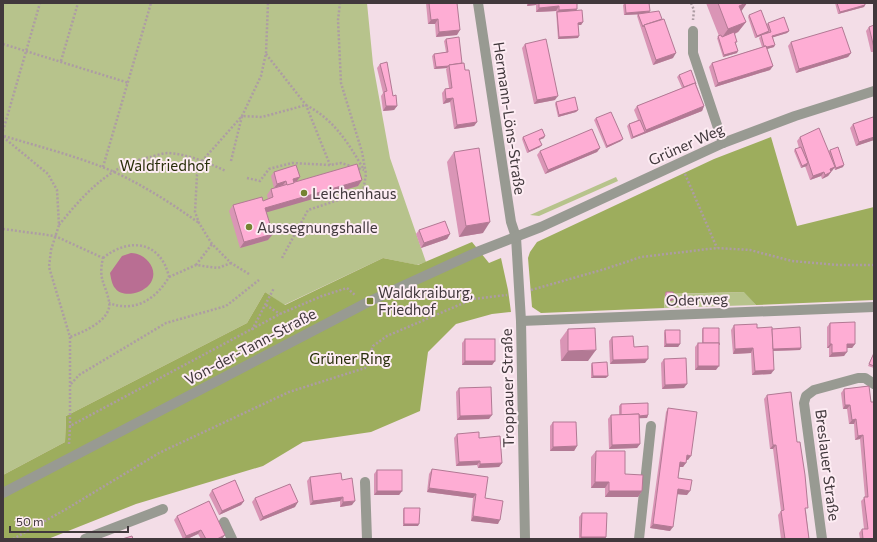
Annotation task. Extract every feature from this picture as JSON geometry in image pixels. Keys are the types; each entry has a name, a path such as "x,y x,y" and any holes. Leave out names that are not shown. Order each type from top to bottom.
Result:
{"street":[{"name":"Hermann-Löns-Straße","path":"478,3 511,222 516,237"},
{"path":"693,31 693,53 723,143"},
{"name":"Grüner Weg","path":"516,237 723,143 795,116 874,91"},
{"name":"Troppauer Straße","path":"516,237 521,320 525,539"},
{"name":"Von-der-Tann-Straße","path":"3,493 370,300 477,252 516,237"},
{"name":"Oderweg","path":"521,320 874,307"},
{"name":"Breslauer Straße","path":"822,539 804,403 806,396 814,390 858,378 865,378 874,384"},
{"path":"639,539 651,426"},
{"path":"365,482 367,539"},
{"path":"85,539 163,509"},
{"path":"224,522 232,539"}],"path":[{"path":"3,131 40,3"},
{"path":"61,61 78,3"},
{"path":"103,167 129,83 151,3"},
{"path":"231,161 242,116 261,76 266,53 268,3"},
{"path":"282,258 308,210 363,192 366,174 364,170 362,152 341,83 338,20 340,3"},
{"path":"691,3 694,10 693,31"},
{"path":"3,44 129,83"},
{"path":"266,53 306,105 330,166"},
{"path":"242,116 262,117 306,105 320,113 345,138 364,170"},
{"path":"242,116 203,160 197,175 195,212 199,224 212,244 231,263 248,274"},
{"path":"3,136 103,167 167,200 199,224"},
{"path":"3,136 48,174 56,190 59,225"},
{"path":"62,448 69,444 70,337 49,267 55,236 59,225 79,200 96,183 135,160 167,153 203,160 226,171"},
{"path":"682,162 686,176 717,248"},
{"path":"247,178 260,181 269,170 292,163 330,166 341,163 364,170"},
{"path":"3,229 55,236 103,258"},
{"path":"109,302 120,307 128,308 150,299 163,287 169,277 196,265 212,244"},
{"path":"70,337 91,328 106,314 109,302 100,272 103,258 113,250 129,245 144,245 156,253 166,265 169,277"},
{"path":"13,539 68,508 159,453 289,392 365,368 373,346 387,336 473,299 520,294 599,271 641,256 717,248 750,250 792,261 838,265 874,265"},
{"path":"196,265 218,268 231,263"},
{"path":"70,384 79,375 166,323 226,306 259,280"},
{"path":"251,330 274,288"},
{"path":"70,426 280,314 322,296 347,288 357,297 361,295"},
{"path":"266,305 280,314"}],"green space":[{"name":"Waldfriedhof","path":"3,3 367,3 373,64 390,158 426,262 417,265 383,258 284,305 265,292 247,323 66,416 65,442 3,475"},
{"path":"771,137 797,226 874,207 874,300 756,305 744,292 665,294 664,308 541,313 532,307 528,258 537,242 714,159"},
{"path":"616,177 618,181 539,216 530,215"},
{"name":"Grüner Ring","path":"472,242 489,263 501,258 511,312 492,314 456,324 428,352 420,411 371,432 303,442 263,466 136,504 48,539 3,539 3,475 65,442 66,416 247,323 265,292 285,305 383,258 418,265"},
{"path":"745,292 756,305 664,308 665,301 672,301 672,294"}],"shaded area":[{"path":"131,253 142,256 146,259 153,269 153,274 152,280 146,288 137,293 127,294 118,291 115,288 112,283 110,273 122,256"}],"building":[{"path":"429,3 457,3 460,30 439,32 438,19 431,20"},
{"path":"539,3 577,3 577,9 559,10 559,6 539,8"},
{"path":"625,3 649,3 650,11 626,13"},
{"path":"718,3 746,3 739,6 746,22 728,29"},
{"path":"837,3 865,3 865,5 840,12"},
{"path":"582,10 583,22 578,23 579,36 559,37 557,12"},
{"path":"761,10 769,31 757,36 749,15"},
{"path":"659,11 662,19 644,25 643,27 638,14"},
{"path":"784,17 789,31 772,36 775,45 767,47 764,46 761,35 771,32 768,23"},
{"path":"664,19 676,53 656,60 644,25"},
{"path":"874,25 874,48 869,27"},
{"path":"842,27 851,53 799,69 791,42"},
{"path":"734,32 738,51 724,55 718,36 721,35 722,37"},
{"path":"459,37 462,63 436,67 434,54 448,52 446,39"},
{"path":"546,39 558,96 537,100 525,44"},
{"path":"766,46 773,66 718,83 712,63"},
{"path":"387,62 393,96 396,95 397,106 386,106 384,92 387,91 380,64"},
{"path":"464,63 465,70 469,70 477,122 457,125 453,98 446,99 445,89 452,88 449,65"},
{"path":"691,70 696,84 695,83 684,87 679,75"},
{"path":"695,83 704,106 646,130 637,106"},
{"path":"575,97 578,110 559,115 556,102"},
{"path":"611,112 623,139 607,146 596,118"},
{"path":"873,117 874,137 859,142 853,124"},
{"path":"640,120 645,132 633,137 629,124"},
{"path":"819,128 835,167 830,169 831,172 825,175 824,172 813,176 800,137"},
{"path":"542,129 545,136 539,139 542,145 529,151 523,137"},
{"path":"592,129 600,148 548,170 540,151"},
{"path":"801,147 808,163 802,166 795,149"},
{"path":"838,147 844,165 836,168 830,150"},
{"path":"479,148 490,222 466,226 454,152"},
{"path":"357,164 362,180 265,208 273,234 244,242 233,205 262,197 263,201 273,197 271,189"},
{"path":"296,165 300,177 293,179 294,183 287,185 286,181 277,184 274,172"},
{"path":"445,221 450,234 424,243 419,230"},
{"path":"666,292 673,292 674,299 666,299"},
{"path":"855,322 855,344 847,344 847,352 832,353 832,344 830,344 830,323"},
{"path":"757,324 757,328 772,327 774,370 755,371 753,348 735,349 734,325"},
{"path":"800,327 801,348 773,349 772,329"},
{"path":"595,328 596,350 568,351 568,329"},
{"path":"703,328 719,328 719,343 703,343"},
{"path":"665,330 680,330 680,344 666,344"},
{"path":"633,336 634,347 648,346 648,359 613,360 612,337"},
{"path":"465,339 495,339 495,361 465,361"},
{"path":"698,343 719,343 719,366 698,366"},
{"path":"874,353 874,366 869,364"},
{"path":"686,358 687,384 665,385 664,359"},
{"path":"607,362 608,376 593,376 592,363"},
{"path":"869,386 871,402 874,402 874,539 863,539 862,529 868,529 864,497 868,497 863,435 858,436 856,419 852,420 850,405 845,405 844,389"},
{"path":"491,387 492,415 460,416 459,388"},
{"path":"791,392 797,442 800,442 805,475 808,508 805,508 809,539 785,539 781,511 784,510 776,445 773,445 767,395"},
{"path":"648,403 648,415 621,415 621,404"},
{"path":"668,408 697,412 691,456 687,455 686,463 680,462 678,478 692,480 690,491 678,489 673,527 653,524"},
{"path":"639,414 640,444 612,445 611,415"},
{"path":"553,422 576,422 577,446 553,447"},
{"path":"479,432 479,438 500,436 502,463 480,464 480,461 459,462 457,434"},
{"path":"596,451 625,451 625,474 643,475 642,491 609,491 609,482 595,482"},
{"path":"432,469 488,477 485,498 503,501 500,520 473,516 476,494 429,488"},
{"path":"377,470 402,470 402,491 377,491"},
{"path":"341,473 342,480 352,478 355,501 343,502 343,497 313,501 310,477"},
{"path":"235,480 244,501 222,511 212,490"},
{"path":"290,484 298,502 263,517 255,498"},
{"path":"209,501 225,535 217,539 206,539 201,530 186,536 177,516"},
{"path":"404,508 420,508 419,524 404,524"},
{"path":"582,513 607,513 606,537 581,537"},
{"path":"132,536 133,539 122,539"}],"place":[{"name":"Leichenhaus","path":"304,193"},
{"name":"Aussegnungshalle","path":"249,227"},
{"name":"Waldkraiburg, Friedhof","path":"370,301"}]}
